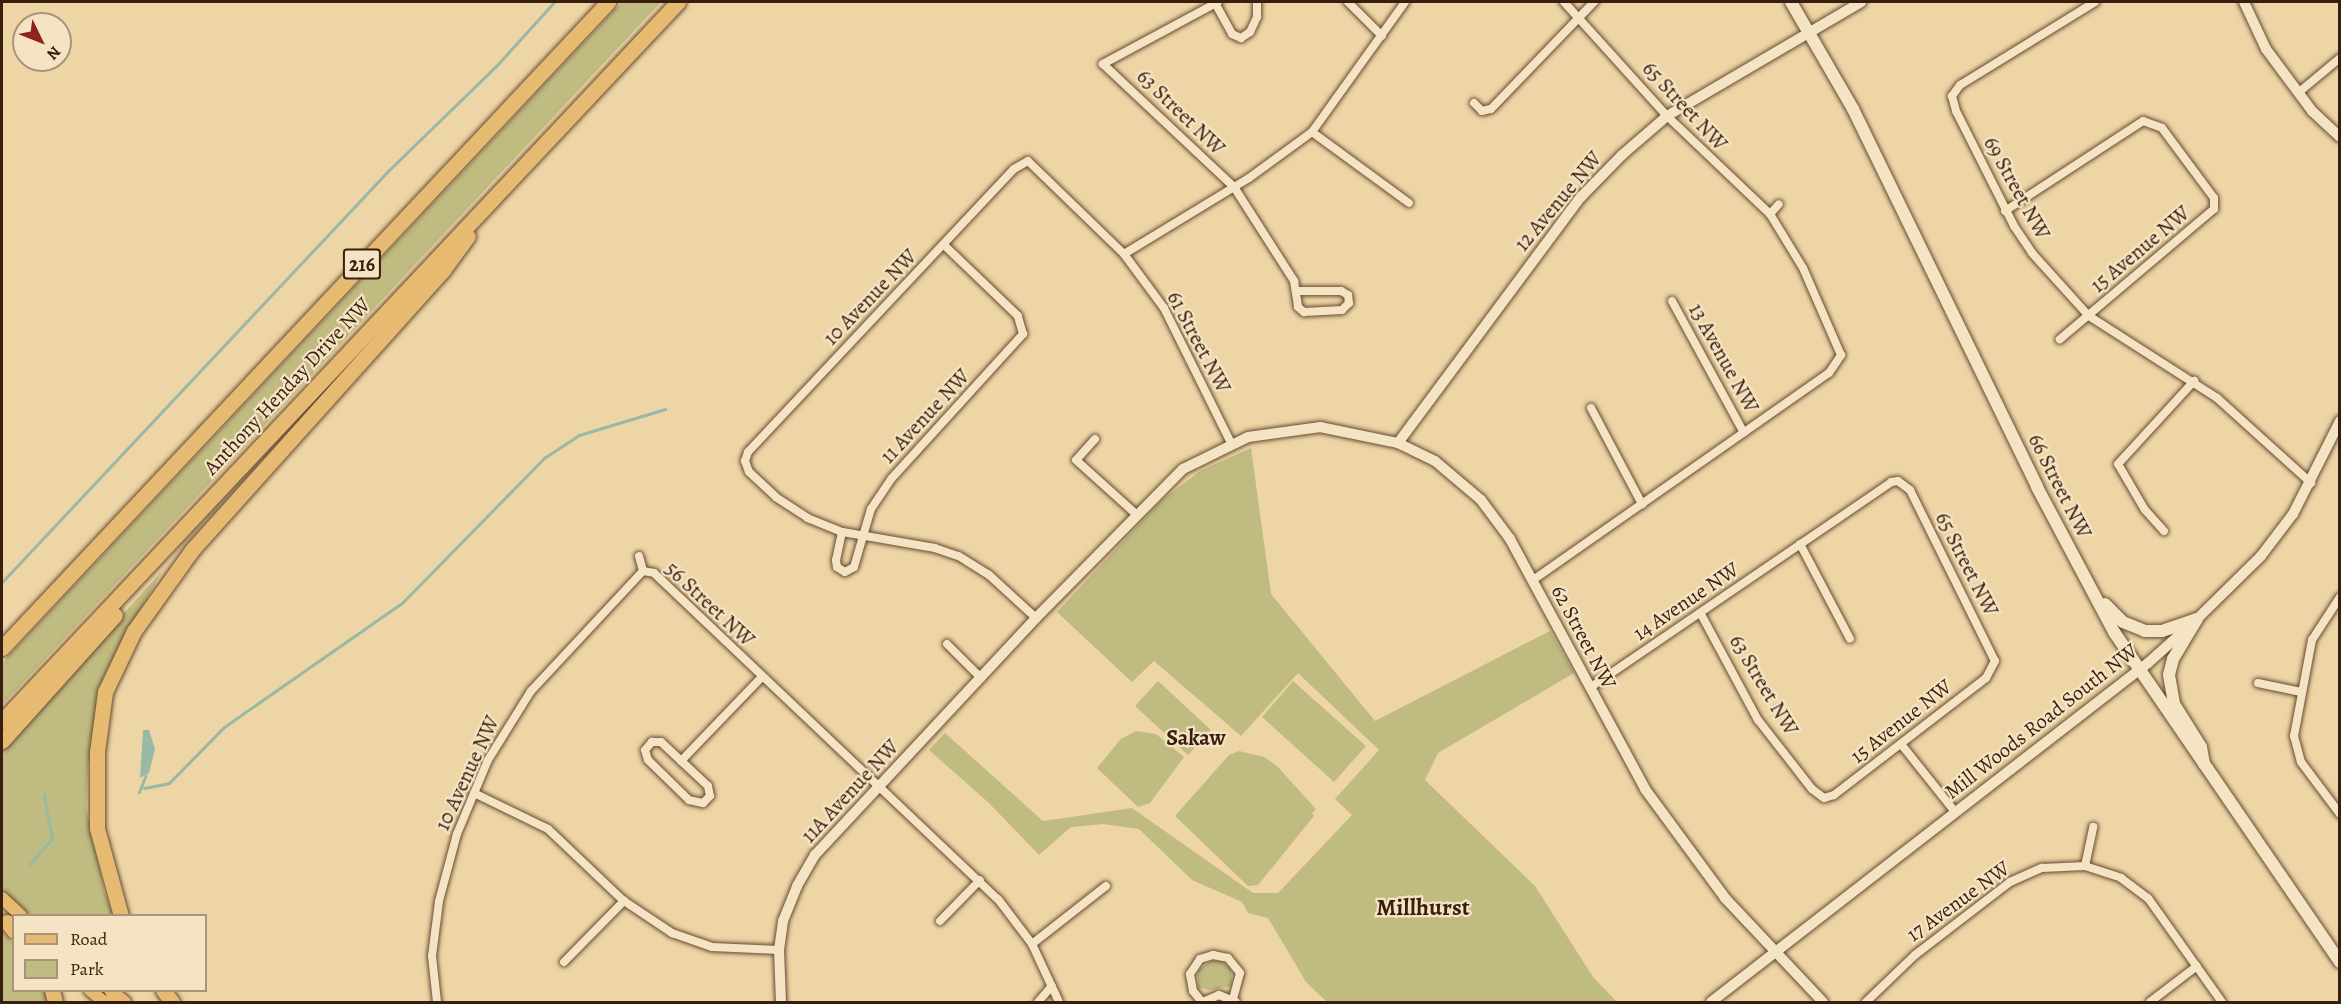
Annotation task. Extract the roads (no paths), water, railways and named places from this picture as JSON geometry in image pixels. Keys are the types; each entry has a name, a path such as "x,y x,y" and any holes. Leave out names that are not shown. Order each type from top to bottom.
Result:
{"highway":[{"name":"Anthony Henday Drive NW","path":"2,648 608,2"},
{"name":"Anthony Henday Drive NW","path":"2,721 678,2"},
{"path":"121,914 97,828 97,752 105,692 134,630 192,550 443,270 503,187"},
{"path":"2,741 202,519 225,484"},
{"path":"2,633 116,526"}],"main road":[{"name":"66 Street NW","path":"1791,2 1810,31 1853,109 2085,577 2138,670 2340,962"},
{"path":"2085,577 2116,616 2137,629 2162,631 2197,619"},
{"path":"2197,619 2173,659 2169,675 2174,704 2201,747 2204,768"},
{"path":"2,898 20,914"},
{"path":"96,992 113,998"}],"street":[{"path":"1216,2 1233,34 1240,38 1250,32 1257,17 1257,2"},
{"name":"63 Street NW","path":"1216,2 1103,64 1234,187"},
{"path":"1348,2 1382,36"},
{"path":"1124,254 1234,187 1312,132 1405,2"},
{"name":"65 Street NW","path":"1564,2 1667,116 1770,214 1803,268 1838,345 1839,362"},
{"path":"1474,103 1482,111 1491,109 1594,2"},
{"name":"12 Avenue NW","path":"1398,443 1581,197 1667,116 1861,2"},
{"name":"69 Street NW","path":"2095,2 1960,85 1952,96 2005,211 2032,253 2089,316 2194,381 2311,483"},
{"path":"2244,2 2266,49 2298,93 2340,137"},
{"path":"2298,93 2340,58"},
{"name":"15 Avenue NW","path":"2005,211 2136,123 2150,122 2162,128 2214,198 2214,209 2089,316"},
{"path":"1312,132 1409,203"},
{"name":"10 Avenue NW","path":"842,532 793,509 749,472 745,461 748,452 1014,169 1028,161"},
{"name":"61 Street NW","path":"1028,161 1124,254 1164,308 1231,443"},
{"path":"1234,187 1297,291 1296,304 1304,312 1342,310 1349,303 1348,295 1341,291 1297,291"},
{"path":"1770,214 1779,204"},
{"name":"11 Avenue NW","path":"842,532 836,560 837,567 845,572 854,567 861,535 871,509 892,478 1018,342 1023,328 1018,316 944,245"},
{"name":"13 Avenue NW","path":"1672,301 1744,433"},
{"path":"2060,339 2089,316"},
{"name":"13 Avenue NW","path":"1533,580 1829,373 1839,362"},
{"path":"2164,531 2145,510 2118,464 2194,381"},
{"path":"1591,408 1642,504"},
{"name":"Mill Woods Road South NW","path":"1712,1002 1773,952 2138,670 2197,619 2261,556 2311,483 2340,421"},
{"name":"62 Street NW","path":"1231,443 1268,432 1320,427 1398,443 1430,458 1462,481 1496,518 1533,580 1651,798 1725,898 1773,952 1823,1002"},
{"path":"1095,439 1076,460 1136,514"},
{"name":"11A Avenue NW","path":"781,1002 778,950 789,904 815,855 1136,514 1183,469 1231,443"},
{"name":"14 Avenue NW","path":"1591,687 1891,482 1901,483"},
{"name":"65 Street NW","path":"1901,483 1910,490 1994,656 1993,666"},
{"path":"842,532 935,548 958,556 989,575 1036,618"},
{"path":"1800,544 1850,639"},
{"name":"56 Street NW","path":"639,555 643,571 654,573 761,678 980,880 1032,944 1059,1002"},
{"name":"10 Avenue NW","path":"437,1002 432,956 439,901 450,855 474,793 500,736 531,691 643,571"},
{"path":"2340,597 2312,640 2294,736 2298,756 2340,814"},
{"name":"63 Street NW","path":"1701,614 1758,720 1812,789 1824,798"},
{"path":"947,644 981,678"},
{"name":"15 Avenue NW","path":"1824,798 1834,795 1986,678 1993,666"},
{"path":"681,761 761,678"},
{"path":"2258,683 2301,692"},
{"path":"652,742 661,742 681,761 708,786 710,796 703,803 689,800 648,760 645,750 652,742"},
{"path":"1901,744 1955,812"},
{"path":"474,793 548,829 624,901 672,933 712,947 778,950"},
{"path":"2092,826 2085,866 2112,874 2139,890 2157,908 2222,1002"},
{"name":"17 Avenue NW","path":"1866,1002 1915,955 2010,882 2042,868 2085,866"},
{"path":"940,921 980,880"},
{"path":"1032,944 1106,886"},
{"path":"564,962 624,901"},
{"path":"1208,956 1224,956 1236,966 1240,980 1234,1001 1222,995 1204,1001 1189,978 1194,965 1208,956"},
{"path":"2150,1002 2197,966"},
{"path":"1038,1002 1052,986"}],"waterway":[{"path":"2,582 388,171 498,64 554,2"},
{"path":"144,788 169,783 224,727 403,602 544,458 579,435 665,409"},
{"path":"139,792 146,775"},
{"path":"30,864 52,839 44,795"}],"district":[{"name":"Sakaw","path":"1196,739"},
{"name":"Millhurst","path":"1423,908"}]}
